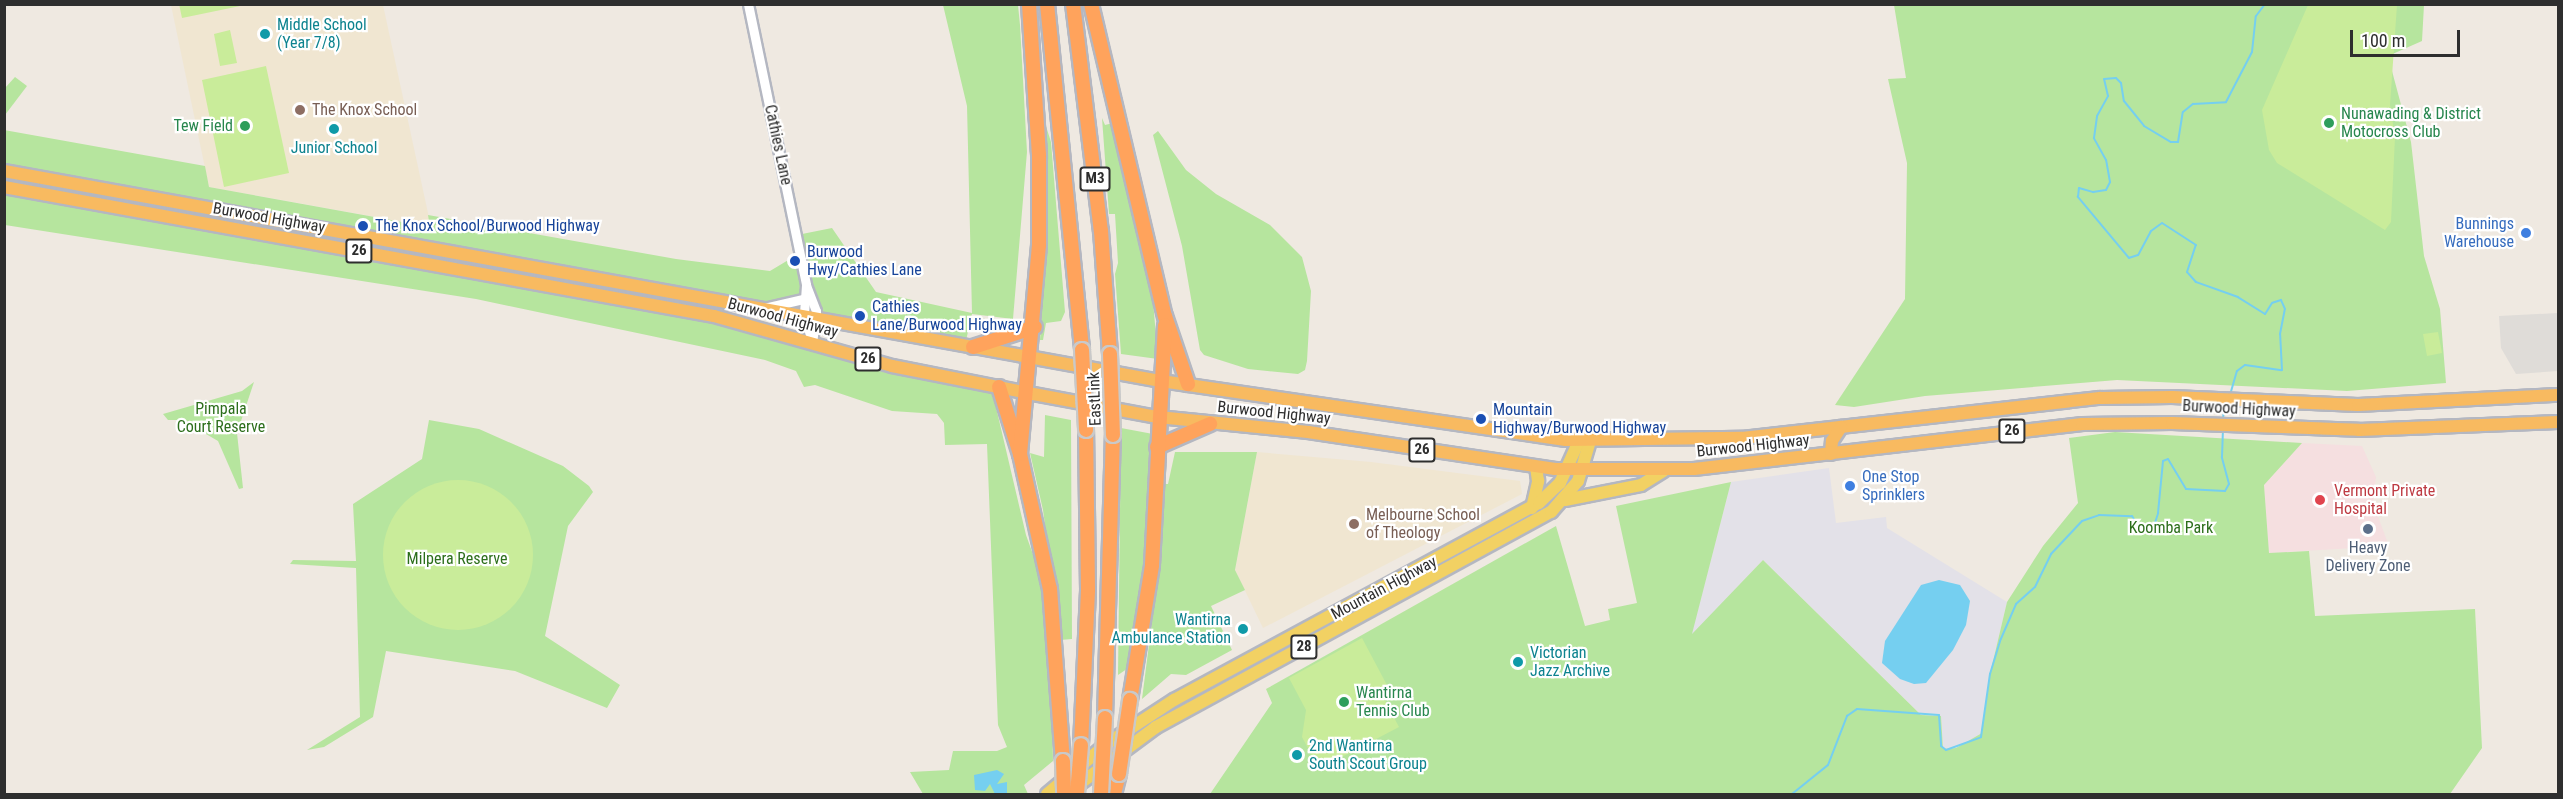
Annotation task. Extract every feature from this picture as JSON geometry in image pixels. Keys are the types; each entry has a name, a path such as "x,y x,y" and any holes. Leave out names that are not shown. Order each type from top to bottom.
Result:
{"highway":[{"path":"1020,454 1035,327 1039,164 1029,4"},
{"name":"EastLink","path":"1047,4 1082,350 1086,430 1088,590 1077,795"},
{"name":"EastLink","path":"1073,4 1101,231 1113,435 1101,795"},
{"path":"1091,4 1165,316 1188,384"},
{"name":"Burwood Highway","path":"4,171 1161,381 1528,437 1584,441 1689,442 2073,400 2204,399 2358,405 2559,395"},
{"name":"Burwood Highway","path":"4,187 714,316 892,366 1158,417 1308,432 1567,470 1663,471 1831,454 2058,426 2195,423 2246,427 2370,429 2559,422"},
{"path":"714,316 715,300"},
{"path":"1114,795 1152,565 1165,316"},
{"path":"973,347 1035,327"},
{"path":"999,387 1020,454 1050,590 1058,662 1065,795"},
{"path":"1157,447 1210,424"},
{"path":"1831,454 1832,441 1841,427"}],"main road":[{"name":"Mountain Highway","path":"1047,795 1108,743 1173,700 1532,508 1553,492 1584,441"},
{"name":"Mountain Highway","path":"1065,795 1107,759 1156,727 1538,520 1565,500 1582,471 1584,441"},
{"path":"1532,508 1539,481 1536,467"},
{"path":"1565,500 1641,485 1663,471"},
{"path":"1412,573 1419,585"}],"street":[{"name":"Cathies Lane","path":"748,4 806,285 812,342"},
{"name":"Cathies Lane","path":"806,285 803,299 810,317"},
{"path":"762,309 803,299"}],"shaded area":[{"name":"The Knox School","path":"171,5 383,5 431,227 209,187"},
{"path":"2558,313 2558,371 2516,374 2501,348 2499,316"},
{"name":"Vermont Private Hospital","path":"2302,443 2362,446 2376,477 2373,503 2389,546 2269,553 2264,485"},
{"name":"Melbourne School of Theology","path":"1257,452 1371,462 1520,481 1522,494 1263,628 1235,570"},
{"path":"1829,468 1836,523 1886,517 1887,528 2007,602 1990,674 1982,733 1978,738 1956,748 1943,749 1941,716 1921,715 1763,560 1691,636 1731,482"}],"green space":[{"path":"179,4 245,4 245,5 182,18"},
{"path":"943,5 1018,5 1020,25 1027,152 1013,319 972,314 965,345 817,319 816,311 803,299 762,309 5,171 4,130 205,166 209,187 430,227 428,215 676,259 770,271 800,253 797,235 832,228 876,292 972,313 967,106"},
{"path":"1894,5 2424,5 2422,41 2388,56 2411,142 2424,256 2440,309 2446,383 2347,391 2117,380 1925,396 1854,407 1835,405 1905,299 1907,163 1888,79 1906,78"},
{"name":"Nunawading & District Motocross Club","path":"2308,5 2397,5 2390,105 2395,137 2391,222 2385,230 2277,163 2269,150 2262,110"},
{"path":"230,30 237,63 220,66 214,34"},
{"name":"Tew Field","path":"266,66 289,173 224,187 202,80"},
{"path":"15,77 27,86 5,115 5,88"},
{"path":"1102,118 1105,125 1113,123 1153,301 1158,359 1121,354 1115,274 1118,263 1115,214 1109,214"},
{"path":"1042,123 1045,123 1051,142 1065,312 1061,321 1046,323 1043,340 1040,340 1045,257"},
{"path":"1158,131 1186,170 1216,194 1270,225 1302,257 1311,291 1305,370 1298,374 1248,369 1204,355 1200,350 1182,246 1153,135"},
{"path":"4,187 714,316 991,386 1026,535 1039,571 1051,661 1053,761 1024,785 1028,794 923,794 910,772 949,770 953,751 997,751 1007,747 998,725 987,444 945,445 944,423 937,414 892,411 815,385 804,387 796,371 765,360 476,299 5,225"},
{"path":"2438,332 2442,353 2427,356 2423,334"},
{"name":"Pimpala Court Reserve","path":"254,382 237,433 243,488 239,489 218,441 182,420 168,420 163,414 242,391"},
{"path":"1045,415 1071,420 1072,639 1060,640 1043,510 1030,453 1044,457"},
{"name":"Milpera Reserve","path":"429,420 479,429 563,466 589,486 593,492 568,526 545,636 620,685 607,708 515,671 386,651 373,717 324,747 307,750 360,717 356,568 290,564 293,560 356,561 353,504 422,459"},
{"path":"1121,428 1153,434 1148,557 1134,664 1118,675"},
{"name":"Koomba Park","path":"2115,432 2302,443 2264,485 2269,553 2309,551 2315,616 2475,609 2482,748 2450,794 1210,794 1272,703 1266,689 1556,526 1585,626 1610,620 1608,609 1637,603 1616,506 1731,482 1692,634 1763,560 1921,715 1941,716 1943,749 1956,748 1982,733 1990,674 2007,602 2043,546 2078,503 2069,438"},
{"path":"1175,452 1257,452 1235,570 1245,590 1211,606 1232,650 1186,675 1171,674 1142,699 1160,559 1163,484 1168,484"},
{"path":"458,480 487,485 500,492 511,502 521,513 528,526 533,555 528,584 521,597 511,608 500,618 487,625 458,630 429,625 416,618 405,608 395,597 388,584 383,555 388,526 395,513 405,502 416,492 429,485"},
{"name":"Wantirna Tennis Club","path":"1362,638 1388,687 1380,691 1399,727 1319,769 1302,737 1306,710 1289,678"}],"water":[{"path":"1939,580 1960,585 1970,601 1966,625 1953,650 1926,683 1914,684 1900,679 1882,663 1885,641 1921,585"},
{"path":"997,770 1004,774 997,784 1007,782 1007,793 995,794 990,784 985,791 975,790 974,775"}],"waterway":[{"path":"2230,395 2237,371 2245,365 2282,370 2280,334 2285,309 2281,300 2272,303 2265,314 2238,297 2196,282 2187,272 2196,245 2162,223 2151,231 2138,255 2129,258 2078,197 2079,188 2093,192 2106,190 2110,182 2106,160 2094,138 2097,116 2108,96 2104,79 2116,78 2121,83 2124,101 2144,126 2171,142 2178,142 2183,112 2193,104 2226,102 2252,52 2256,16 2265,4"},
{"path":"2223,420 2224,405"},
{"path":"1792,794 1828,765 1847,716 1857,709 1939,715 1941,746 1946,750 1981,737 1990,674 2000,641 2016,604 2035,587 2051,554 2082,521 2099,515 2132,516 2142,532 2152,532 2158,513 2163,461 2168,459 2186,489 2225,491 2229,484 2222,457 2223,429"}],"place":[{"name":"Middle School (Year 7/8)","path":"265,34"},
{"name":"The Knox School","path":"300,110"},
{"name":"Nunawading & District Motocross Club","path":"2329,123"},
{"name":"Tew Field","path":"245,126"},
{"name":"Junior School","path":"334,129"},
{"name":"The Knox School/Burwood Highway","path":"363,226"},
{"name":"Bunnings Warehouse","path":"2526,233"},
{"name":"Burwood Hwy/Cathies Lane","path":"795,261"},
{"name":"Cathies Lane/Burwood Highway","path":"860,316"},
{"name":"Mountain Highway/Burwood Highway","path":"1481,419"},
{"name":"One Stop Sprinklers","path":"1850,486"},
{"name":"Vermont Private Hospital","path":"2320,500"},
{"name":"Melbourne School of Theology","path":"1354,524"},
{"name":"Heavy Delivery Zone","path":"2368,529"},
{"name":"Wantirna Ambulance Station","path":"1243,629"},
{"name":"Victorian Jazz Archive","path":"1518,662"},
{"name":"Wantirna Tennis Club","path":"1344,702"},
{"name":"2nd Wantirna South Scout Group","path":"1297,755"}]}
